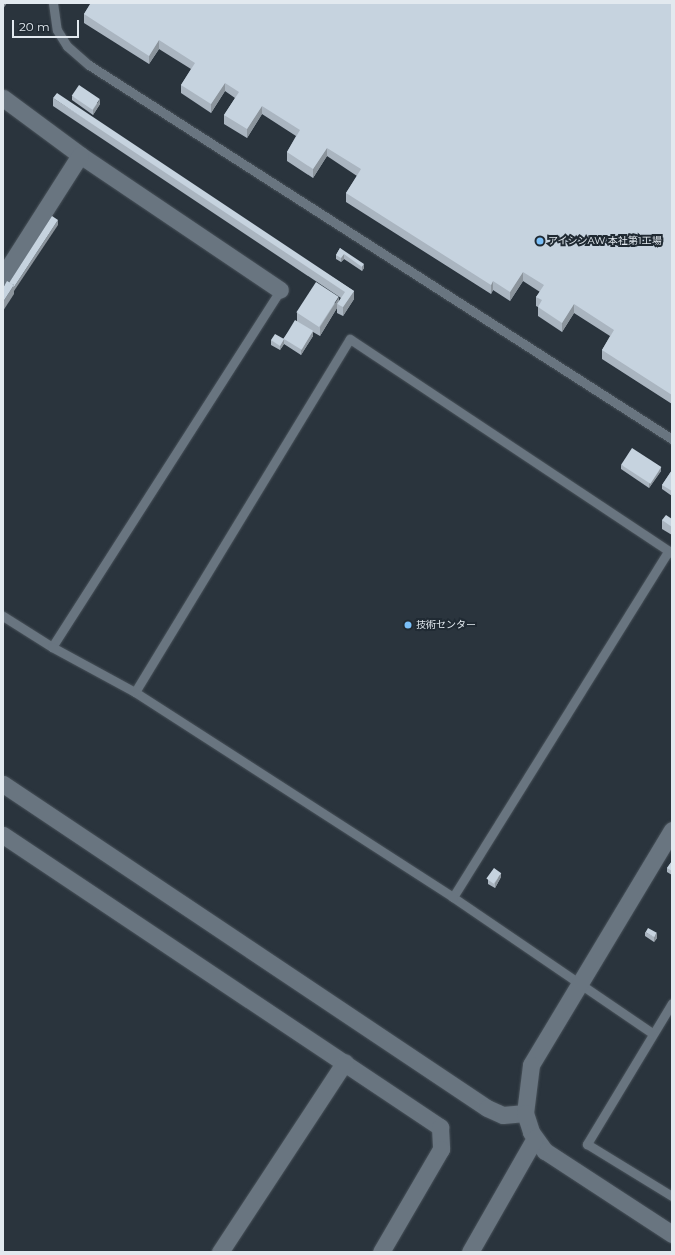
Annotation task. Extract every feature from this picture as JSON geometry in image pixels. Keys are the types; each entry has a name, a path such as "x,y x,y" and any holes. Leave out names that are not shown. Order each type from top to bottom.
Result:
{"street":[{"path":"3,98 80,155 280,290"},
{"path":"3,276 80,155"},
{"path":"3,784 487,1108 503,1115 525,1113"},
{"path":"672,830 532,1065 525,1113 535,1138 557,1160 672,1234"},
{"path":"3,835 434,1121 443,1133 441,1149 381,1252"},
{"path":"220,1252 345,1062"},
{"path":"470,1252 535,1138"}],"lane":[{"path":"53,3 57,30 67,46 89,65 672,439"},
{"path":"52,647 280,290"},
{"path":"135,692 350,340 670,552 453,897"},
{"path":"3,616 52,647 135,692 453,897 652,1033"},
{"path":"672,1003 652,1033 587,1144 672,1196"}],"building":[{"name":"アイシンAW 本社第1工場","path":"91,3 672,3 672,395 602,350 614,330 574,304 562,323 538,307 542,300 536,297 544,285 523,272 510,292 493,281 491,285 346,193 361,169 327,148 313,169 287,152 300,130 262,106 247,129 224,115 239,92 225,83 211,104 181,85 195,63 159,40 149,56 84,14"},
{"path":"79,85 100,99 92,110 72,96"},
{"path":"57,93 354,291 343,307 337,304 345,292 53,98"},
{"path":"52,216 58,220 14,287 14,285 9,283"},
{"path":"340,248 364,264 362,267 344,254 341,258 336,255"},
{"path":"7,281 14,285 3,302 3,288"},
{"path":"316,282 339,297 319,327 296,312"},
{"path":"295,320 313,331 302,350 284,339"},
{"path":"275,334 284,339 280,346 271,340"},
{"path":"632,448 661,467 650,484 621,465"},
{"path":"672,470 672,491 662,485"},
{"path":"666,515 672,519 672,527 662,520"},
{"path":"672,861 672,871 667,868"},
{"path":"494,868 501,873 494,884 486,879"},
{"path":"648,928 657,933 654,937 646,932"}],"place":[{"name":"アイシンAW 本社第1工場","path":"540,241"},
{"name":"技術センター","path":"408,625"}]}
